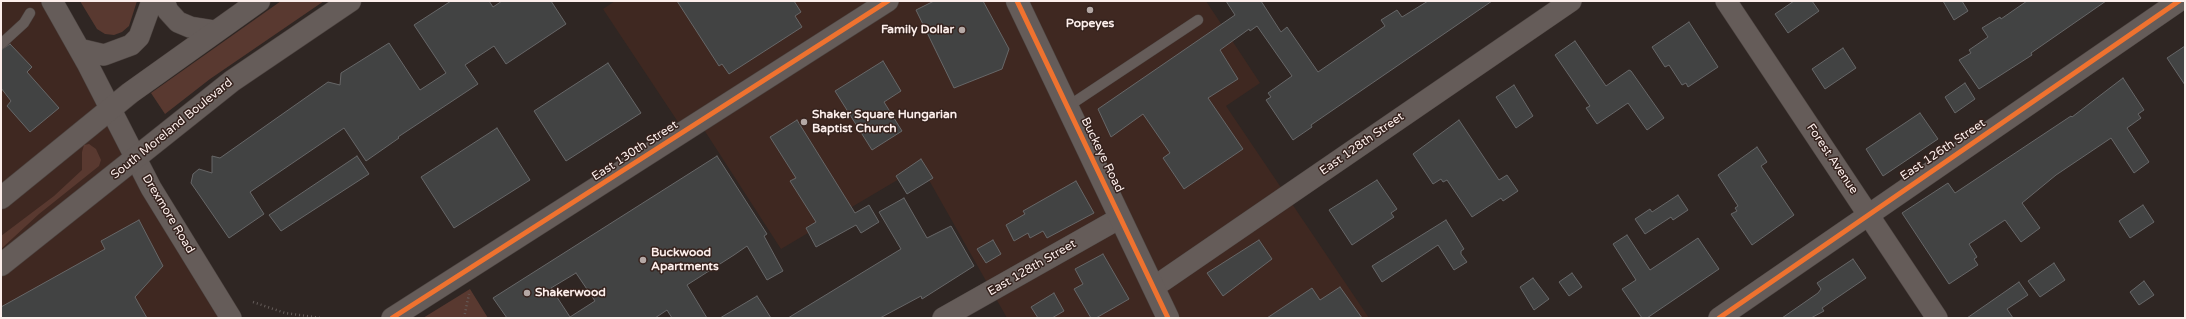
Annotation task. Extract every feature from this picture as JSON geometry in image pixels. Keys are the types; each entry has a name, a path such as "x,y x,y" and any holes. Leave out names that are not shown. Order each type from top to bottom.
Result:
{"street":[{"name":"Drexmore Road","path":"52,1 111,109 136,159 231,318"},
{"path":"79,49 104,55 131,45 139,37 152,1"},
{"path":"164,1 168,11 178,22 190,27 215,31"},
{"path":"1,198 111,109 215,31 259,1"},
{"name":"South Moreland Boulevard","path":"1,265 232,81 350,1"},
{"name":"East 130th Street","path":"392,318 888,1"},
{"name":"Buckeye Road","path":"1017,1 1168,318"},
{"name":"East 128th Street","path":"1154,288 1571,1"},
{"name":"Forest Avenue","path":"1726,1 1869,213 1937,318"},
{"name":"East 126th Street","path":"1719,318 1869,213 2179,1"},
{"name":"East 128th Street","path":"943,318 1120,218"}],"lane":[{"path":"1,44 24,23 30,12"},
{"path":"1068,107 1198,20"}],"path":[{"path":"464,318 470,289"},
{"path":"253,302 285,313 322,318"}],"shaded area":[{"path":"1,1 52,1 231,318 1,318"},
{"path":"80,1 137,1 129,26 122,32 114,35 105,34 97,29"},
{"path":"281,1 324,1 210,79 165,114 151,93"},
{"path":"615,1 1206,1 1260,83 1226,106 1369,318 1007,318 921,166 781,249 699,122 684,131 603,9"},
{"path":"89,144 96,149 101,160 99,166 39,214 1,249 1,236 54,196 82,170 82,152 84,145"},
{"path":"470,289 488,318 423,318"}],"building":[{"path":"451,1 489,1 493,7 502,1 551,1 566,24 506,64 494,46 465,65 478,84 398,137 399,138 366,161 344,128 250,192 264,214 229,238 191,183 193,174 199,169 212,173 212,156 220,158 328,82 340,85 341,73 389,43 420,90 446,73 414,25"},
{"path":"677,1 794,1 801,12 795,16 802,27 729,74 722,64 719,66"},
{"name":"Family Dollar","path":"934,1 983,1 1009,49 1002,69 954,88 916,10"},
{"path":"1226,1 1261,1 1281,32 1287,27 1318,72 1385,26 1381,20 1397,10 1402,17 1428,1 1492,1 1311,125 1312,127 1293,140 1266,100 1271,97 1268,93 1292,76 1257,26 1250,31 1249,29 1220,50 1238,79 1208,98 1243,149 1184,189 1163,158 1170,153 1143,114 1111,137 1098,109 1235,15"},
{"path":"1794,1 1812,1 1819,11 1788,33 1775,14"},
{"path":"1943,1 1962,1 1968,11 1954,20"},
{"path":"2027,1 2106,1 2031,53 2032,55 1979,89 1959,60 1971,53 1969,50 1988,37 1982,28 2000,17 2001,19"},
{"path":"1689,22 1718,67 1688,87 1686,83 1682,85 1669,65 1665,67 1652,47"},
{"path":"1575,41 1606,86 1629,70 1631,71 1664,118 1647,130 1628,103 1597,124 1586,108 1590,106 1555,55"},
{"path":"10,44 32,67 27,72 59,108 30,132 7,106 11,101 1,88 1,50"},
{"path":"2185,46 2185,85 2167,58"},
{"path":"1843,48 1856,68 1825,89 1812,69"},
{"path":"883,61 901,91 884,102 902,131 872,150 835,91"},
{"path":"608,63 641,113 566,161 534,111"},
{"path":"2123,78 2144,110 2138,114 2141,118 2127,128 2149,162 2134,173 2111,138 2056,175 2022,203 2040,228 2021,242 2005,220 1969,244 1977,257 1974,259 1978,265 1949,284 1902,213 1948,183 1955,193 2071,116 2072,117"},
{"path":"1965,83 1975,99 1955,113 1945,97"},
{"path":"1514,85 1533,116 1516,128 1496,97"},
{"path":"1920,113 1938,139 1883,176 1866,149"},
{"path":"797,120 855,213 869,205 879,222 861,233 856,225 816,247 806,228 816,222 790,181 796,178 770,137"},
{"path":"1459,120 1499,180 1507,175 1518,191 1503,201 1501,198 1472,217 1447,180 1443,182 1441,179 1433,184 1413,154"},
{"path":"497,128 530,180 454,228 421,177"},
{"path":"1757,147 1767,162 1761,166 1794,215 1752,245 1731,214 1737,211 1735,208 1738,206 1718,175"},
{"path":"357,156 369,174 281,231 269,215"},
{"path":"717,156 767,234 764,236 783,271 767,280 747,246 687,285 707,318 672,318 667,310 655,318 507,318 493,298","holes":["576,273 595,301 570,317 551,288"]},
{"path":"921,159 933,178 907,194 896,176"},
{"path":"1377,180 1397,209 1391,213 1394,217 1352,245 1329,210"},
{"path":"1076,181 1094,213 1047,238 1043,231 1030,238 1028,233 1014,241 1006,225 1025,214 1023,211"},
{"path":"1678,195 1688,210 1673,220 1671,217 1645,234 1635,219 1650,209 1652,212"},
{"path":"904,198 927,238 951,226 974,266 922,299 921,296 880,318 788,318 901,249 879,212"},
{"path":"2143,205 2154,222 2130,238 2119,221"},
{"path":"139,220 163,266 135,297 147,318 1,318 1,307 105,249 101,241"},
{"path":"1446,220 1464,249 1461,251 1461,254 1467,262 1454,270 1438,245 1382,282 1372,266"},
{"path":"1627,235 1650,270 1698,238 1719,269 1647,318 1642,318 1622,289 1636,280 1613,244"},
{"path":"993,240 1001,254 986,263 977,249"},
{"path":"1259,240 1272,259 1223,296 1207,273"},
{"path":"1103,254 1129,299 1096,318 1091,318 1074,289 1083,284 1075,269"},
{"path":"1853,259 1866,278 1822,308 1824,311 1811,318 1782,318 1818,293 1821,289 1817,283"},
{"path":"2054,263 2065,280 2040,297 2028,281"},
{"path":"1572,273 1582,287 1569,296 1559,282"},
{"path":"1533,278 1549,299 1534,310 1520,287"},
{"path":"2144,281 2154,295 2139,305 2130,292"},
{"path":"2019,282 2028,295 2007,309 2013,318 1967,318"},
{"path":"1340,287 1362,318 1267,318 1312,288 1320,300"},
{"path":"1054,293 1064,311 1052,318 1038,318 1031,307"},
{"path":"757,296 771,318 720,318"}],"cycle path":[{"path":"392,318 888,1"},
{"path":"1017,1 1168,318"},
{"path":"1719,318 2179,1"}],"place":[{"name":"Popeyes","path":"1090,10"},
{"name":"Family Dollar","path":"962,30"},
{"name":"Shaker Square Hungarian Baptist Church","path":"804,122"},
{"name":"Buckwood Apartments","path":"643,260"},
{"name":"Shakerwood","path":"527,293"}]}
